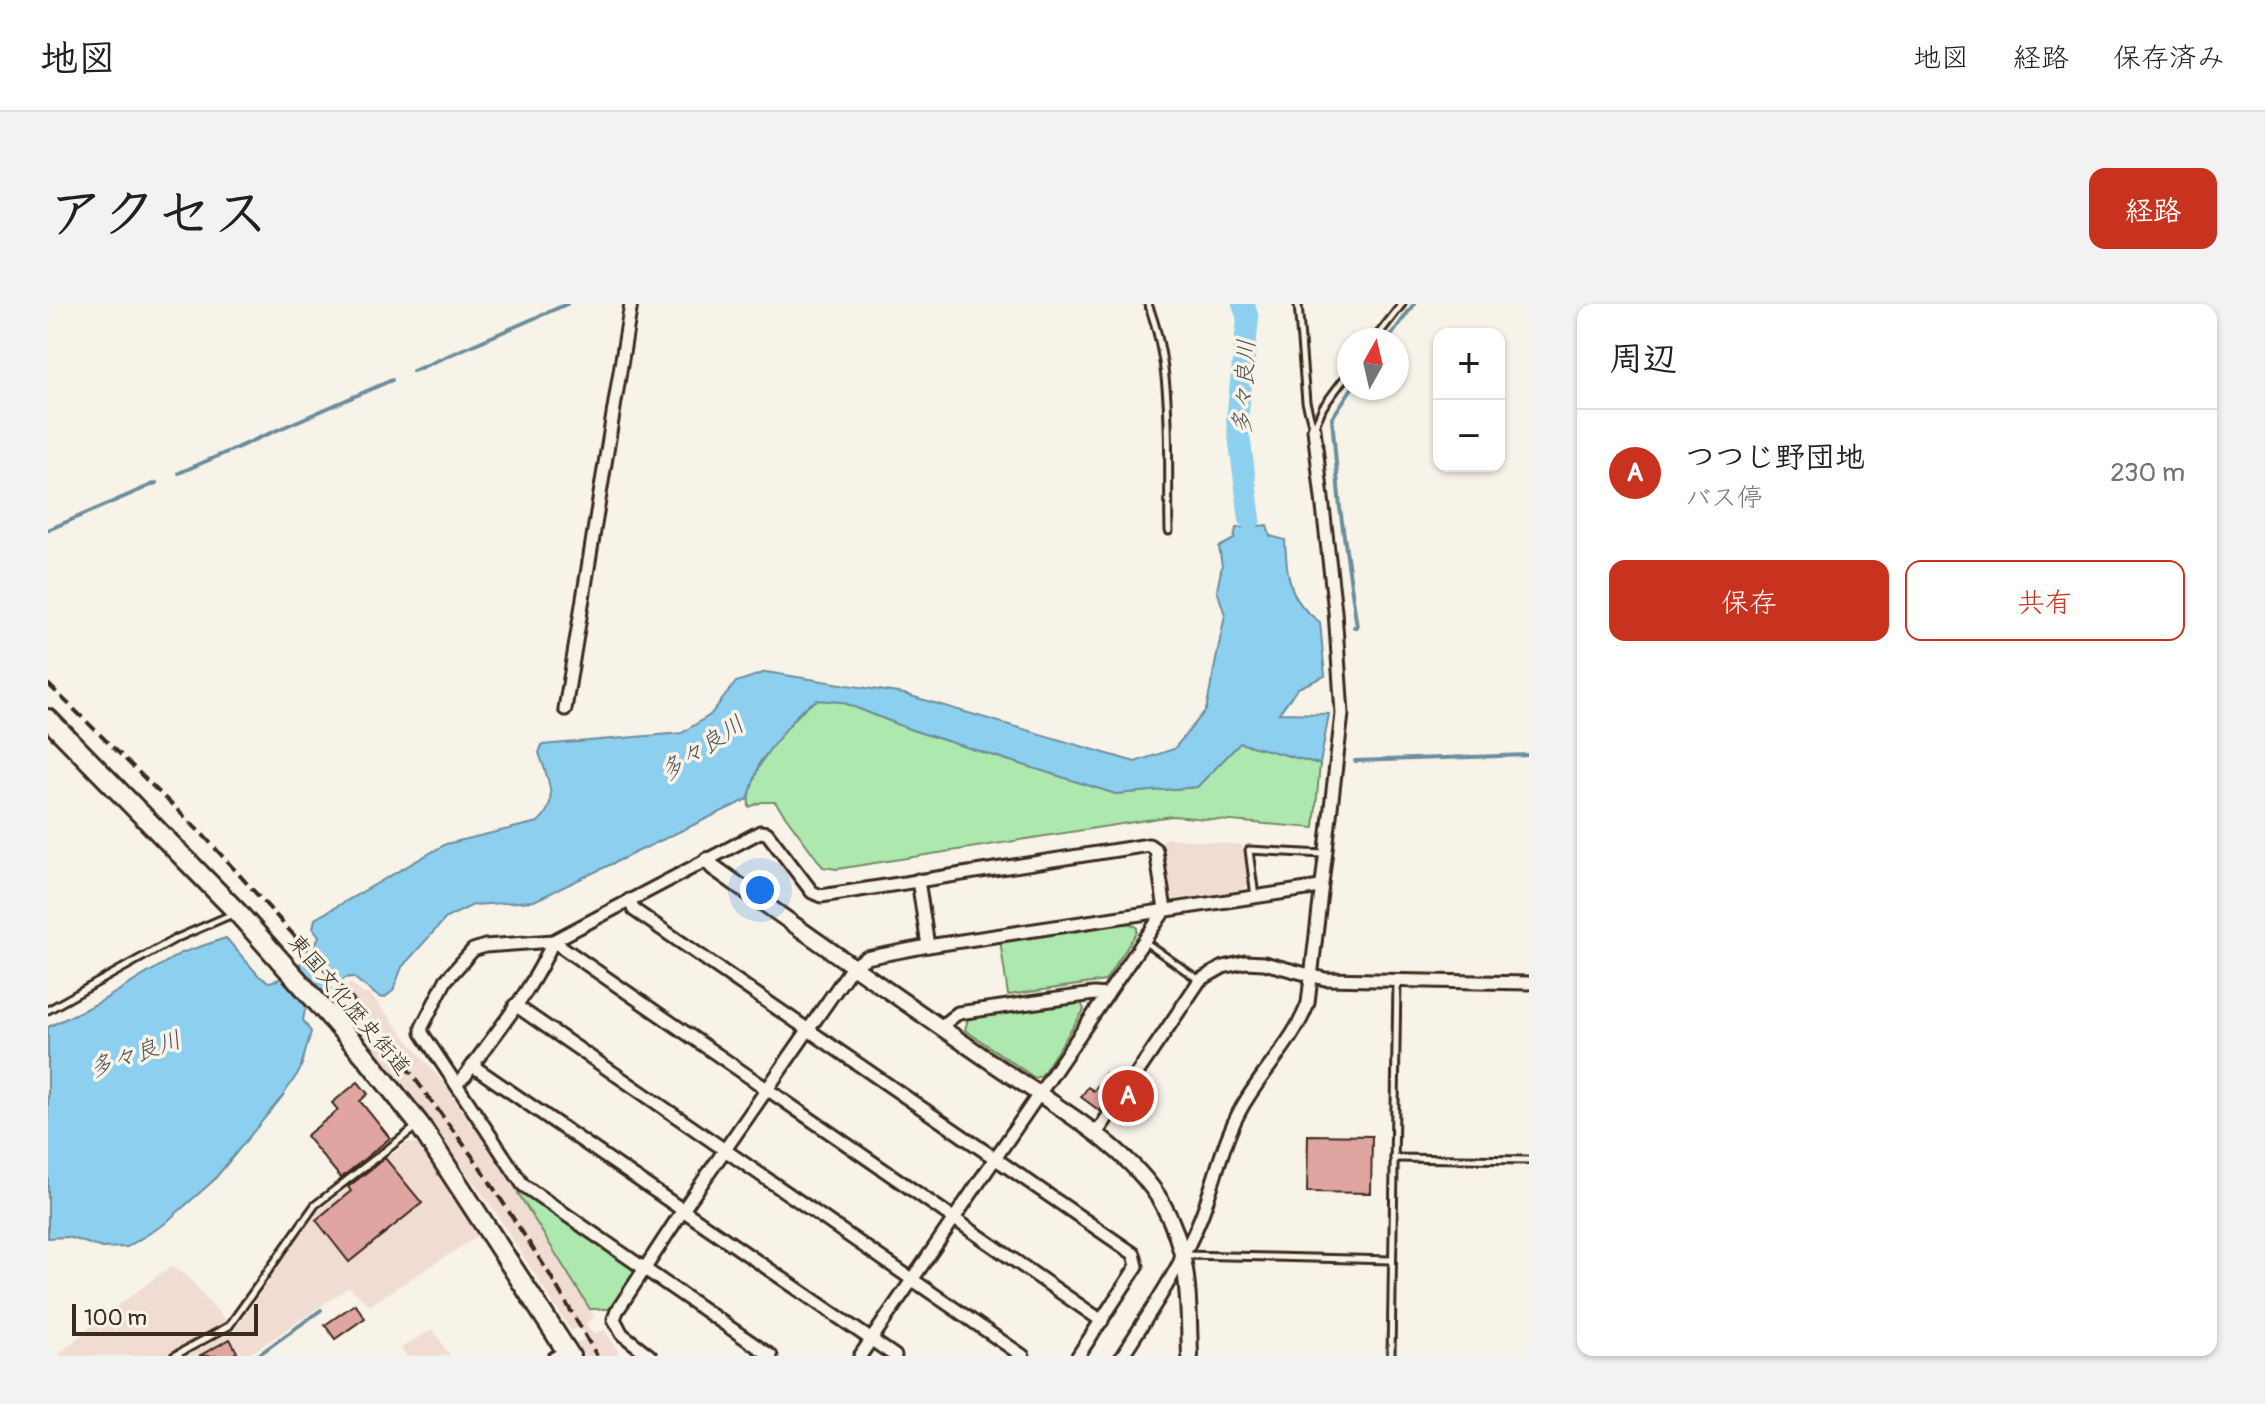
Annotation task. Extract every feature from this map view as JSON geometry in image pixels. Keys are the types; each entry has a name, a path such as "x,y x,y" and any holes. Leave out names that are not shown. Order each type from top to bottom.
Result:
{"highway":[{"name":"東国文化歴史街道","path":"48,719 287,965 419,1124 563,1353"}],"street":[{"path":"565,709 631,304"},
{"path":"1122,1356 1184,1255 1240,1110 1303,1016 1312,977 1342,714 1335,611 1314,429"},
{"path":"771,1356 523,1185 422,1033 422,1027 446,980 468,953 480,948 553,941 760,832 767,833 812,892 821,896 1149,845 1156,850 1165,910 860,1356"},
{"path":"707,860 852,967 1096,1134 1129,1162 1161,1200 1184,1255 1190,1356"},
{"path":"918,880 928,946"},
{"path":"650,1356 622,1334 614,1319 683,1210 852,967 866,958 928,946 1320,887"},
{"path":"629,900 634,910 1134,1254 1137,1266 1078,1356"},
{"path":"456,1084 473,1066 515,1005 546,958 553,941"},
{"path":"553,941 1102,1321"},
{"path":"1096,1134 1200,980 1223,967 1245,962 1264,963 1312,977 1397,982 1529,983"},
{"path":"940,1027 958,1013 1094,994 1107,995"},
{"path":"515,1005 1023,1356"},
{"path":"473,1066 895,1356"}],"lane":[{"path":"1148,304 1161,351 1165,380 1169,531"},
{"path":"1298,304 1306,402 1314,429"},
{"path":"1383,328 1402,304"},
{"path":"1314,429 1323,407 1337,388"},
{"path":"1255,897 1249,850 1324,854"},
{"path":"48,1010 175,939 227,919 237,912"},
{"path":"1144,942 1200,980"},
{"path":"1391,1356 1397,982"},
{"path":"174,1356 229,1326 315,1205 419,1124"},
{"path":"1394,1158 1529,1160"},
{"path":"1184,1255 1392,1260"}],"shaded area":[{"path":"1162,840 1242,845 1248,884 1244,890 1174,899 1168,893"},
{"path":"351,983 363,994 370,994 448,1089 518,1193 590,1309 594,1317 586,1323 593,1334 605,1330 618,1351 617,1356 583,1356 576,1343 585,1339 579,1327 571,1331 496,1213 330,996"},
{"path":"407,1143 418,1143 481,1234 370,1305 349,1287 247,1356 187,1356 235,1330 317,1212"},
{"path":"171,1266 187,1276 227,1322 164,1356 56,1356 100,1319"},
{"path":"433,1329 450,1356 406,1356 401,1348"}],"green space":[{"path":"817,700 842,702 912,730 1116,794 1197,787 1240,743 1320,764 1314,828 1172,816 837,869 823,867 775,802 762,802 749,807 754,778 771,747 794,719"},
{"path":"1127,922 1137,927 1137,932 1105,981 1008,995 1000,940"},
{"path":"1081,1002 1084,1010 1041,1076 1035,1078 965,1030 968,1019"},
{"path":"521,1192 632,1266 634,1275 611,1309 590,1309 518,1193"}],"water":[{"path":"1267,525 1270,536 1285,540 1287,565 1295,596 1320,622 1325,676 1298,688 1279,713 1329,714 1320,764 1240,743 1197,787 1116,794 912,730 842,702 817,700 801,710 760,762 748,799 534,901 473,905 446,918 402,967 393,991 384,998 353,977 345,978 305,1010 303,1020 311,1032 300,1070 282,1097 213,1181 163,1225 127,1247 102,1248 68,1237 48,1238 48,1027 98,1003 181,953 226,938 259,976 269,982 276,980 299,965 316,943 319,936 313,928 315,919 446,844 538,822 551,798 539,753 542,745 682,733 710,715 736,682 766,672 904,694 1135,762 1174,749 1206,710 1225,615 1217,590 1222,566 1219,547 1234,539 1236,528"}],"pier":[{"path":"312,945 345,983 335,991 302,955"}],"building":[{"path":"1106,1073 1120,1083 1100,1111 1081,1097 1088,1087 1094,1091"},
{"path":"358,1082 368,1094 360,1101 390,1138 341,1178 306,1136 338,1110 332,1103"},
{"path":"1308,1135 1372,1136 1371,1193 1307,1192"},
{"path":"385,1158 422,1203 349,1262 316,1220 351,1191 348,1187"},
{"path":"355,1304 365,1318 335,1339 325,1325"},
{"path":"230,1339 237,1352 230,1356 199,1356"}],"waterway":[{"path":"413,371 567,304"},
{"name":"多々良川","path":"1243,304 1248,318 1237,420 1250,519"},
{"path":"1397,328 1414,304"},
{"path":"179,473 392,380"},
{"path":"1344,400 1332,418 1340,508 1357,627 1354,627"},
{"path":"48,530 156,483"},
{"path":"1355,761 1529,755"},
{"path":"257,1356 321,1310"}],"railway":[{"path":"48,684 205,837 376,1026 478,1164 550,1275 597,1356"}],"place":[{"name":"つつじ野団地","path":"1128,1096"}]}
